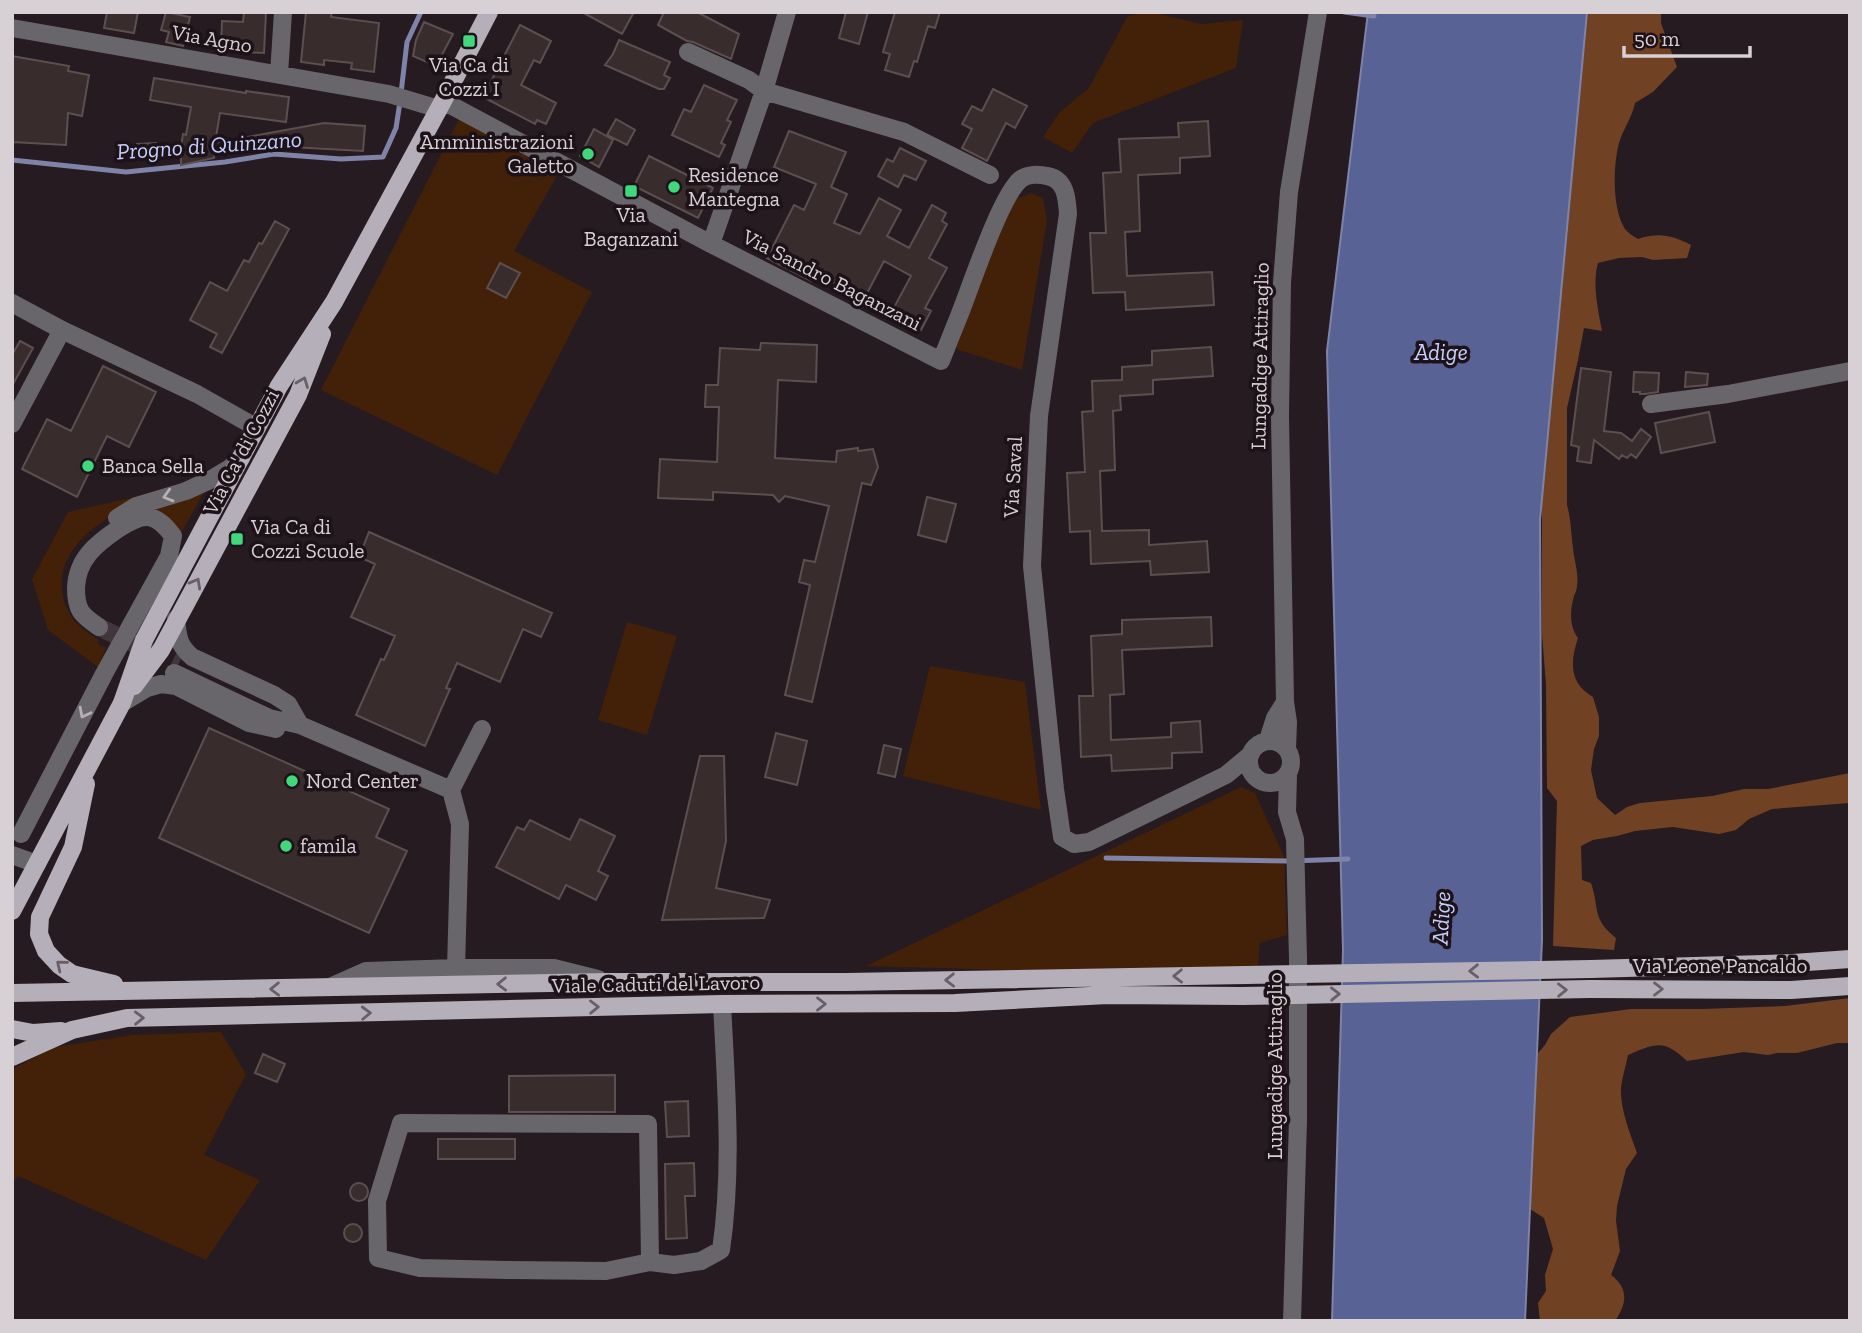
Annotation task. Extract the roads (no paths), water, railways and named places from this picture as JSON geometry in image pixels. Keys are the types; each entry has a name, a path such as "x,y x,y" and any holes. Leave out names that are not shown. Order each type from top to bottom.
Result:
{"main road":[{"name":"Via Ca' di Cozzi","path":"12,911 122,703 144,640 279,386 334,302 489,12"},
{"name":"Via Ca' di Cozzi","path":"122,703 161,650 298,395 334,302"},
{"name":"Viale Caduti del Lavoro","path":"90,764 73,847 40,917 39,934 46,951 72,974 148,991"},
{"name":"Via Leone Pancaldo","path":"1246,975 1591,969 1850,959"},
{"name":"Viale Caduti del Lavoro","path":"12,993 608,982 846,982 1246,975"},
{"name":"Via Leone Pancaldo","path":"1242,996 1850,986"},
{"name":"Viale Caduti del Lavoro","path":"12,1029 33,1033 72,1030 127,1018 722,1004 955,1003 1108,995 1242,996"},
{"name":"Viale Caduti del Lavoro","path":"12,1057 72,1030"}],"street":[{"name":"Via Agno","path":"279,74 283,12"},
{"path":"710,244 764,91 787,12"},
{"name":"Lungadige Attiraglio","path":"1292,1321 1298,1107 1296,876 1295,839 1287,812 1291,761 1287,748 1288,722 1285,702 1280,416 1282,283 1289,192 1318,12"},
{"name":"Via Agno","path":"12,28 441,105"},
{"path":"688,52 749,80 764,91 904,132 990,175"},
{"name":"Via Sandro Baganzani","path":"441,105 941,361"},
{"name":"Via Saval","path":"941,361 999,216 1014,187 1023,178 1032,175 1051,176 1062,184 1067,197 1068,214 1039,416 1032,566 1062,837 1074,845 1089,842 1226,775 1255,771"},
{"name":"Via Ca' di Cozzi","path":"12,303 62,330 197,394 257,428"},
{"path":"12,424 62,330"},
{"path":"1651,404 1728,394 1850,371"},
{"name":"Via Ca' di Cozzi","path":"17,832 169,556 173,536 166,527 147,516 126,524 86,556 76,578 76,598 84,617 98,631 79,623 67,598 67,578 71,566 80,552 114,520 136,506 186,491 230,468 241,458"},
{"name":"Via Ca' di Cozzi","path":"104,674 144,640 143,603"},
{"path":"176,619 182,648 192,657 274,695 288,704 300,725"},
{"path":"176,669 270,718 300,725 450,790"},
{"path":"122,703 147,688 161,684 176,686 249,723 275,730 300,725"},
{"name":"Lungadige Attiraglio","path":"1285,702 1275,718 1268,740 1255,747 1255,771 1287,812"},
{"path":"456,968 460,824 450,790 482,729"},
{"path":"1268,740 1279,742 1287,748"},
{"path":"1255,771 1277,782 1288,774"},
{"path":"17,832 48,844"},
{"path":"12,855 37,864"},
{"name":"Viale Caduti del Lavoro","path":"328,988 366,971 456,968 554,968 608,982"},
{"path":"650,1262 648,1124 401,1123 377,1201 378,1258 420,1268 607,1271 650,1262 674,1265 701,1261 720,1250 724,1227 727,1131 722,1004"}],"water":[{"name":"Adige","path":"1368,12 1587,12 1540,520 1542,940 1525,1321 1332,1321 1343,950 1327,351"}],"waterway":[{"name":"Progno di Quinzano","path":"401,93 407,42 421,12"},
{"path":"1344,12 1374,16"},
{"name":"Progno di Quinzano","path":"12,160 126,172 274,154 341,159 383,157 396,128 400,102"},
{"path":"1106,858 1290,861 1348,859"}],"tunnel":[{"path":"99,627 178,665"}],"place":[{"name":"Via Ca di Cozzi I","path":"469,41"},
{"name":"Amministrazioni Galetto","path":"588,154"},
{"name":"Residence Mantegna","path":"674,187"},
{"name":"Via Baganzani","path":"631,191"},
{"name":"Banca Sella","path":"88,466"},
{"name":"Via Ca di Cozzi Scuole","path":"237,539"},
{"name":"Nord Center","path":"292,781"},
{"name":"famila","path":"286,846"}]}
